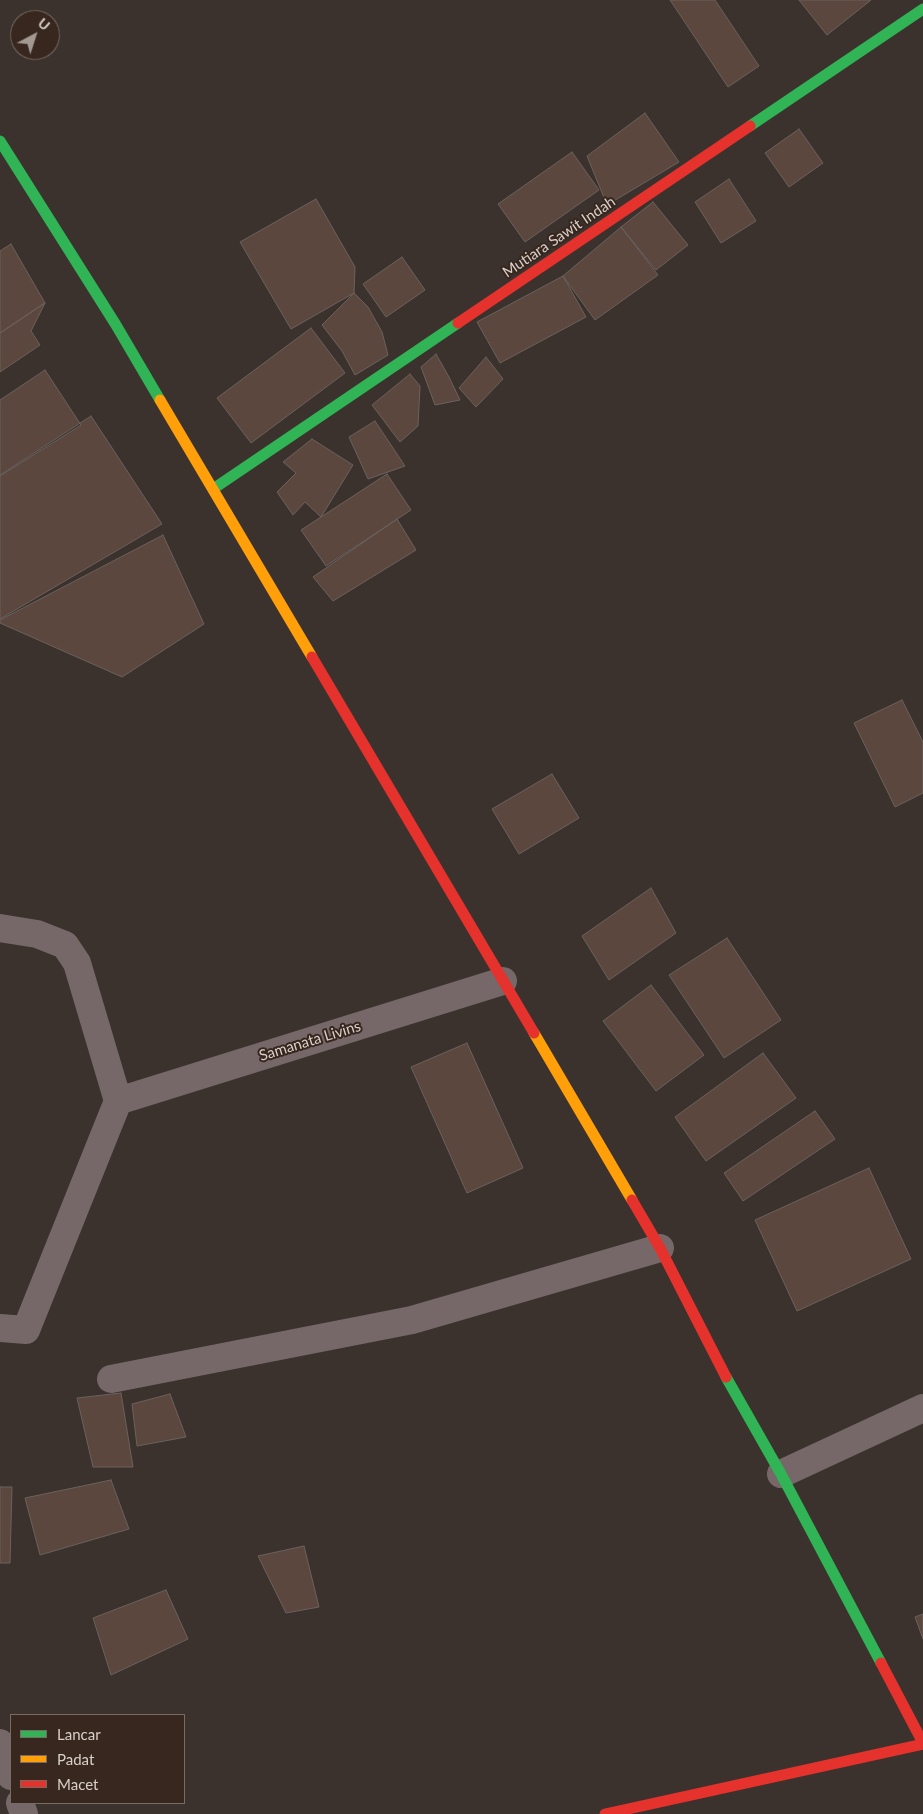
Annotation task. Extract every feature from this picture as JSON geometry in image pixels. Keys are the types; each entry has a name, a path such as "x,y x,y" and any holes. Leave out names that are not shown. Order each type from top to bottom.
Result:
{"street":[{"name":"Mutiara Sawit Indah","path":"213,489 923,9"},
{"path":"0,142 116,325 660,1248 725,1376 781,1474 923,1743 641,1810 605,1814"},
{"path":"0,928 37,934 65,945 77,963 118,1101 26,1330 0,1328"},
{"name":"Samanata Livins","path":"118,1101 503,981"},
{"path":"111,1379 412,1320 660,1248"},
{"path":"781,1474 923,1408"},
{"path":"0,1743 10,1773"}],"building":[{"path":"670,0 715,0 759,66 728,87"},
{"path":"799,0 871,0 827,35"},
{"path":"645,113 679,162 607,205 587,156"},
{"path":"799,129 823,163 789,187 765,153"},
{"path":"572,152 599,190 525,242 498,204"},
{"path":"729,179 756,221 721,243 695,202"},
{"path":"316,199 355,267 354,293 291,329 240,242"},
{"path":"653,202 688,245 656,270 621,227"},
{"path":"621,227 658,275 595,320 563,276"},
{"path":"11,244 45,303 0,333 0,251"},
{"path":"402,257 425,290 386,317 363,284"},
{"path":"563,276 586,317 500,363 477,322"},
{"path":"354,293 368,307 382,332 388,355 355,375 342,351 322,325"},
{"path":"45,303 31,331 40,345 0,372 0,333"},
{"path":"311,328 345,373 251,443 217,398"},
{"path":"436,354 460,400 435,405 421,367"},
{"path":"486,357 503,379 476,407 459,388"},
{"path":"45,370 81,425 0,476 0,400"},
{"path":"410,374 420,386 418,426 400,442 372,405"},
{"path":"91,416 162,524 0,619 0,475"},
{"path":"375,421 405,466 368,479 349,437"},
{"path":"312,439 353,465 321,517 305,502 293,515 277,492 296,473 283,462"},
{"path":"387,474 411,510 326,566 301,530"},
{"path":"397,519 416,550 333,601 313,577"},
{"path":"163,535 204,624 122,677 0,623 0,620"},
{"path":"902,700 923,742 923,793 895,807 854,723"},
{"path":"552,774 579,818 519,854 492,809"},
{"path":"651,888 676,933 609,980 582,936"},
{"path":"727,938 781,1020 724,1058 669,975"},
{"path":"651,985 704,1055 656,1091 603,1021"},
{"path":"467,1043 523,1168 467,1193 411,1067"},
{"path":"763,1053 796,1098 706,1161 675,1117"},
{"path":"815,1111 835,1139 743,1201 724,1173"},
{"path":"869,1168 911,1259 797,1311 755,1220"},
{"path":"121,1393 133,1467 93,1467 77,1398"},
{"path":"170,1394 186,1437 137,1446 132,1404"},
{"path":"111,1480 129,1529 40,1555 25,1498"},
{"path":"0,1487 12,1487 10,1563 0,1563"},
{"path":"304,1546 319,1607 286,1613 258,1556"},
{"path":"166,1590 188,1639 111,1675 93,1618"},
{"path":"923,1614 923,1639 915,1617"}],"traffic: fast":[{"path":"750,126 923,9"},
{"path":"0,141 116,325 160,400"},
{"path":"213,489 458,323"},
{"path":"726,1377 781,1474 881,1663"}],"traffic: slow":[{"path":"160,400 312,657"},
{"path":"534,1033 632,1200"}],"traffic: jam":[{"path":"458,323 750,126"},
{"path":"312,657 534,1033"},
{"path":"632,1200 660,1248 726,1377"},
{"path":"881,1663 923,1743"},
{"path":"605,1814 923,1744"}]}
